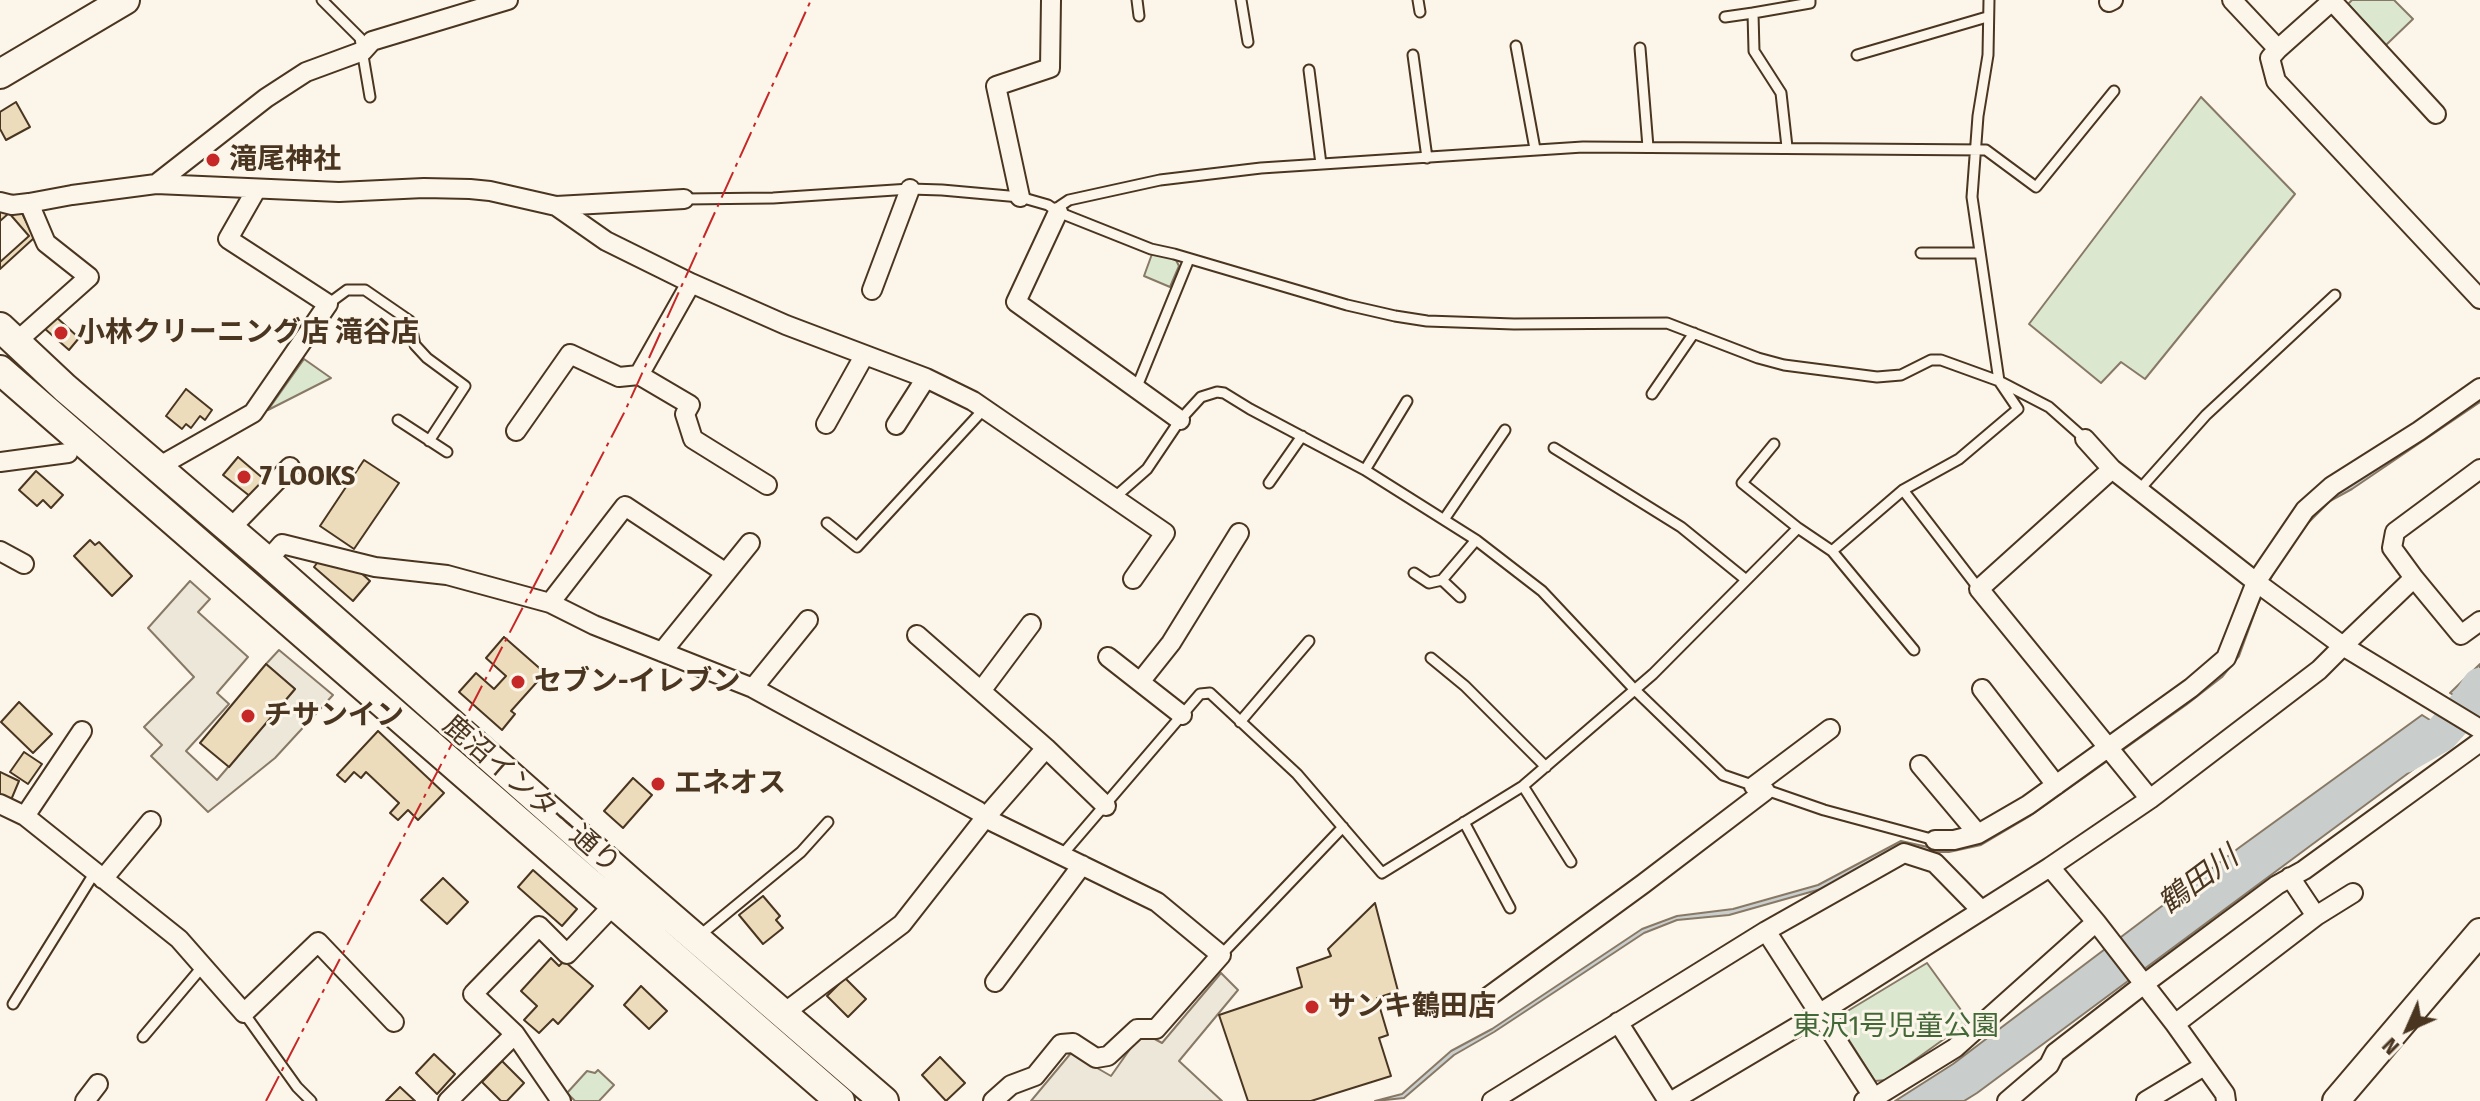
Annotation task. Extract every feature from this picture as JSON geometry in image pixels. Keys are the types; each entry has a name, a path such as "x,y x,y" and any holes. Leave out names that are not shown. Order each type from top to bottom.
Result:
{"main road":[{"path":"0,74 125,0"},
{"name":"鹿沼インター通り","path":"8,334 65,388 267,561 840,1101"},
{"name":"鹿沼インター通り","path":"0,370 623,895 697,937 884,1101"}],"street":[{"path":"156,184 294,78 363,51 372,41 508,0"},
{"path":"1020,197 996,86 1050,68 1051,0"},
{"path":"2232,0 2278,49"},
{"path":"2436,114 2333,0 2270,58 2276,81 2480,299"},
{"path":"0,202 12,205 156,184 339,192 470,189 556,206 684,199"},
{"path":"872,290 910,189"},
{"path":"158,467 253,413 328,304 228,239 256,190"},
{"path":"8,334 89,277 46,243 29,203"},
{"path":"556,206 606,241 691,283 786,325 926,378 984,409 1165,533 1133,579"},
{"path":"1058,212 1016,302 1180,420"},
{"path":"639,375 691,283"},
{"path":"516,431 570,354 619,377 639,375 690,405 685,414 693,439 767,485"},
{"path":"826,424 864,356"},
{"path":"896,425 926,378"},
{"path":"1935,840 1954,840 1978,834 2028,805 2191,688 2226,658 2256,582 2305,510 2332,486 2480,388"},
{"path":"2085,439 2112,469 2343,646 2480,729"},
{"path":"0,462 68,453"},
{"path":"229,530 290,467"},
{"path":"2112,469 1979,589 2150,799"},
{"path":"2480,469 2395,532 2392,548 2461,635 2480,621"},
{"path":"550,603 625,506 726,573"},
{"path":"1140,682 1171,643 1239,533"},
{"path":"662,652 750,543"},
{"path":"267,561 282,544 375,567 447,575 550,603 594,625 753,688 978,811 985,818 1157,902 1221,955 1156,1029 1137,1029 1108,1056 1096,1058 1073,1043 1061,1044 1035,1076 1011,1085 993,1101"},
{"path":"0,551 24,564"},
{"path":"1618,1022 1670,1101 1820,1013 2050,867 2150,799 2319,670 2414,578"},
{"path":"753,688 808,620"},
{"path":"981,691 1031,624"},
{"path":"917,635 1046,748 1106,806"},
{"path":"1108,657 1182,715"},
{"path":"1982,689 2056,785"},
{"path":"1488,997 1643,884 1830,729"},
{"path":"25,816 82,731"},
{"path":"2007,1101 2049,1065 2055,1053 2144,984 2480,742"},
{"path":"784,1013 902,924 985,818 1046,748"},
{"path":"1920,765 1978,834"},
{"path":"0,804 25,816 179,939 244,1013 318,942 394,1022"},
{"path":"99,875 151,821"},
{"path":"1492,1101 1766,931 1904,853 1935,863 1980,909"},
{"path":"995,982 1082,865"},
{"path":"2050,867 2175,1024 2225,1094 2226,1101"},
{"path":"2290,877 2316,916"},
{"path":"2175,1024 2316,916 2353,893"},
{"path":"561,1101 515,1034 473,994 539,926 567,954 623,895"},
{"path":"1766,931 1820,1013 1869,1099 1955,1048 2096,922"},
{"path":"2336,1101 2480,932"},
{"path":"448,1101 515,1034"},
{"path":"2146,1101 2204,1066"},
{"path":"85,1101 98,1084"}],"lane":[{"path":"322,0 360,38 370,97"},
{"path":"1137,0 1139,16"},
{"path":"1241,0 1248,42"},
{"path":"1418,0 1420,12"},
{"path":"1725,17 1810,3 1810,0"},
{"path":"1832,551 1903,490 1959,459 2018,409 1999,381 1972,197 1988,55 1989,0"},
{"path":"1753,13 1754,51 1781,93 1787,147"},
{"path":"1857,55 1987,17"},
{"path":"1516,46 1535,149"},
{"path":"1640,48 1648,147"},
{"path":"1413,55 1427,158"},
{"path":"1309,70 1321,164"},
{"path":"1058,212 1060,206 1069,200 1160,180 1261,168 1535,149 1975,149 1986,150 2036,187 2114,91"},
{"path":"684,199 773,198 910,189 1020,197 1048,205 1058,212 1151,249 1347,305 1427,321 1667,323 1784,365 1877,377 1901,375 1931,360 1941,360 1999,381 2049,407 2085,439"},
{"path":"1921,253 1978,253"},
{"path":"1136,389 1189,259"},
{"path":"328,304 347,290 365,290 410,321 415,345 427,358 465,386 429,441"},
{"path":"2140,489 2206,415 2335,295"},
{"path":"1652,394 1694,333"},
{"path":"1114,498 1147,469 1180,420 1201,397 1224,393 1365,470 1476,540 1542,591 1635,690 1723,775 1824,810 1935,840"},
{"path":"1365,470 1407,401"},
{"path":"827,523 857,547 984,409"},
{"path":"398,420 447,452"},
{"path":"1445,518 1505,430"},
{"path":"1269,483 1302,436"},
{"path":"1774,444 1742,483 1832,551 1914,650"},
{"path":"1554,448 1681,527 1745,579"},
{"path":"1903,490 1979,589"},
{"path":"1062,856 1200,694 1210,693 1297,774 1382,873 1523,786 1546,767 1653,674 1798,528"},
{"path":"1414,573 1429,583 1442,580 1476,540"},
{"path":"1442,580 1460,597"},
{"path":"1240,722 1309,641"},
{"path":"1431,658 1465,686 1546,767"},
{"path":"1523,786 1571,862"},
{"path":"697,937 801,852 828,822"},
{"path":"1464,822 1510,908"},
{"path":"1221,955 1343,827"},
{"path":"13,1004 99,875"},
{"path":"143,1037 203,966"},
{"path":"244,1013 297,1087 311,1101"}],"green space":[{"path":"2352,0 2394,0 2413,19 2386,45 2348,4"},
{"path":"2201,97 2295,194 2145,379 2121,362 2101,383 2029,324"},
{"path":"1152,254 1175,258 1179,266 1170,287 1144,276"},
{"path":"304,359 331,378 268,410"},
{"name":"東沢1号児童公園","path":"1927,963 1969,1021 1887,1080 1875,1081 1840,1026 1841,1015"},
{"path":"598,1070 614,1085 599,1101 575,1101 567,1093 587,1071 595,1073"}],"shaded area":[{"path":"190,581 210,599 198,612 248,657 217,693 229,704 186,751 217,780 295,689 266,664 279,650 333,695 275,758 208,812 151,756 162,745 144,727 194,677 148,628"},
{"path":"1221,973 1238,990 1179,1061 1222,1101 1031,1101 1071,1053 1111,1076 1142,1032 1162,1043"}],"water":[{"path":"2480,396 2480,402 2330,501 2308,523 2277,566 2258,604 2239,656 2222,677 2030,816 1981,845 1949,852 1901,846 1821,889 1729,915 1677,920 1644,933 1454,1055 1404,1098 1375,1101 1402,1094 1451,1051 1492,1029 1642,929 1677,916 1733,909 1818,885 1901,841 1932,848 1950,847 2219,673 2251,605 2305,519 2327,498 2351,485"},
{"path":"2480,664 2480,711 2450,693"},
{"path":"2422,715 2457,737 1977,1093 1964,1101 1895,1101 1953,1064 2240,847"}],"building":[{"path":"16,102 30,127 6,140 0,129 0,112"},
{"path":"0,210 21,211 34,238 0,269"},
{"path":"9,213 29,236 0,262 0,221"},
{"name":"小林クリーニング店 滝谷店","path":"54,315 79,338 69,350 44,328"},
{"path":"186,389 212,410 205,420 200,416 191,428 186,424 182,429 166,416"},
{"name":"7 LOOKS","path":"238,457 265,480 251,497 223,475"},
{"path":"364,460 399,483 354,549 320,526"},
{"path":"36,471 63,495 51,508 43,500 37,506 19,490"},
{"path":"90,540 95,545 99,542 132,576 112,596 74,556"},
{"path":"321,558 359,571 370,581 353,601 314,567"},
{"name":"セブン-イレブン","path":"504,637 545,673 511,711 515,714 502,730 459,692 476,673 494,689 506,676 486,658"},
{"name":"チサンイン","path":"266,664 295,689 229,767 200,743"},
{"path":"19,702 52,734 33,753 1,722"},
{"path":"378,731 444,793 418,820 408,810 398,820 390,813 399,803 366,772 361,778 354,772 345,782 337,775"},
{"path":"24,752 42,764 28,784 10,772"},
{"path":"0,772 19,781 11,800 0,795"},
{"path":"633,778 652,795 623,828 604,811"},
{"path":"533,870 577,909 562,926 518,887"},
{"path":"443,878 468,902 447,924 421,900"},
{"path":"763,896 780,916 776,920 783,928 763,944 739,915"},
{"name":"サンキ鶴田店","path":"1375,903 1398,991 1377,998 1388,1035 1379,1038 1391,1076 1311,1101 1248,1101 1219,1015 1302,987 1297,968 1331,956 1328,949"},
{"path":"551,958 559,966 564,961 593,986 558,1024 553,1019 539,1033 524,1020 537,1006 521,991"},
{"path":"845,978 866,999 848,1017 827,996"},
{"path":"641,986 667,1011 649,1029 624,1005"},
{"path":"434,1054 455,1074 437,1094 416,1073"},
{"path":"940,1057 965,1083 946,1101 922,1075"},
{"path":"502,1061 524,1083 507,1101 501,1101 482,1082"},
{"path":"400,1087 415,1101 386,1101"}],"waterway":[{"name":"鶴田川","path":"2404,755 2441,734 2480,686"}],"power":[{"path":"266,1101 625,411 811,0"}],"place":[{"name":"滝尾神社","path":"213,160"},
{"name":"小林クリーニング店 滝谷店","path":"61,333"},
{"name":"7 LOOKS","path":"244,477"},
{"name":"セブン-イレブン","path":"518,682"},
{"name":"チサンイン","path":"248,716"},
{"name":"エネオス","path":"658,784"},
{"name":"サンキ鶴田店","path":"1312,1007"}]}
